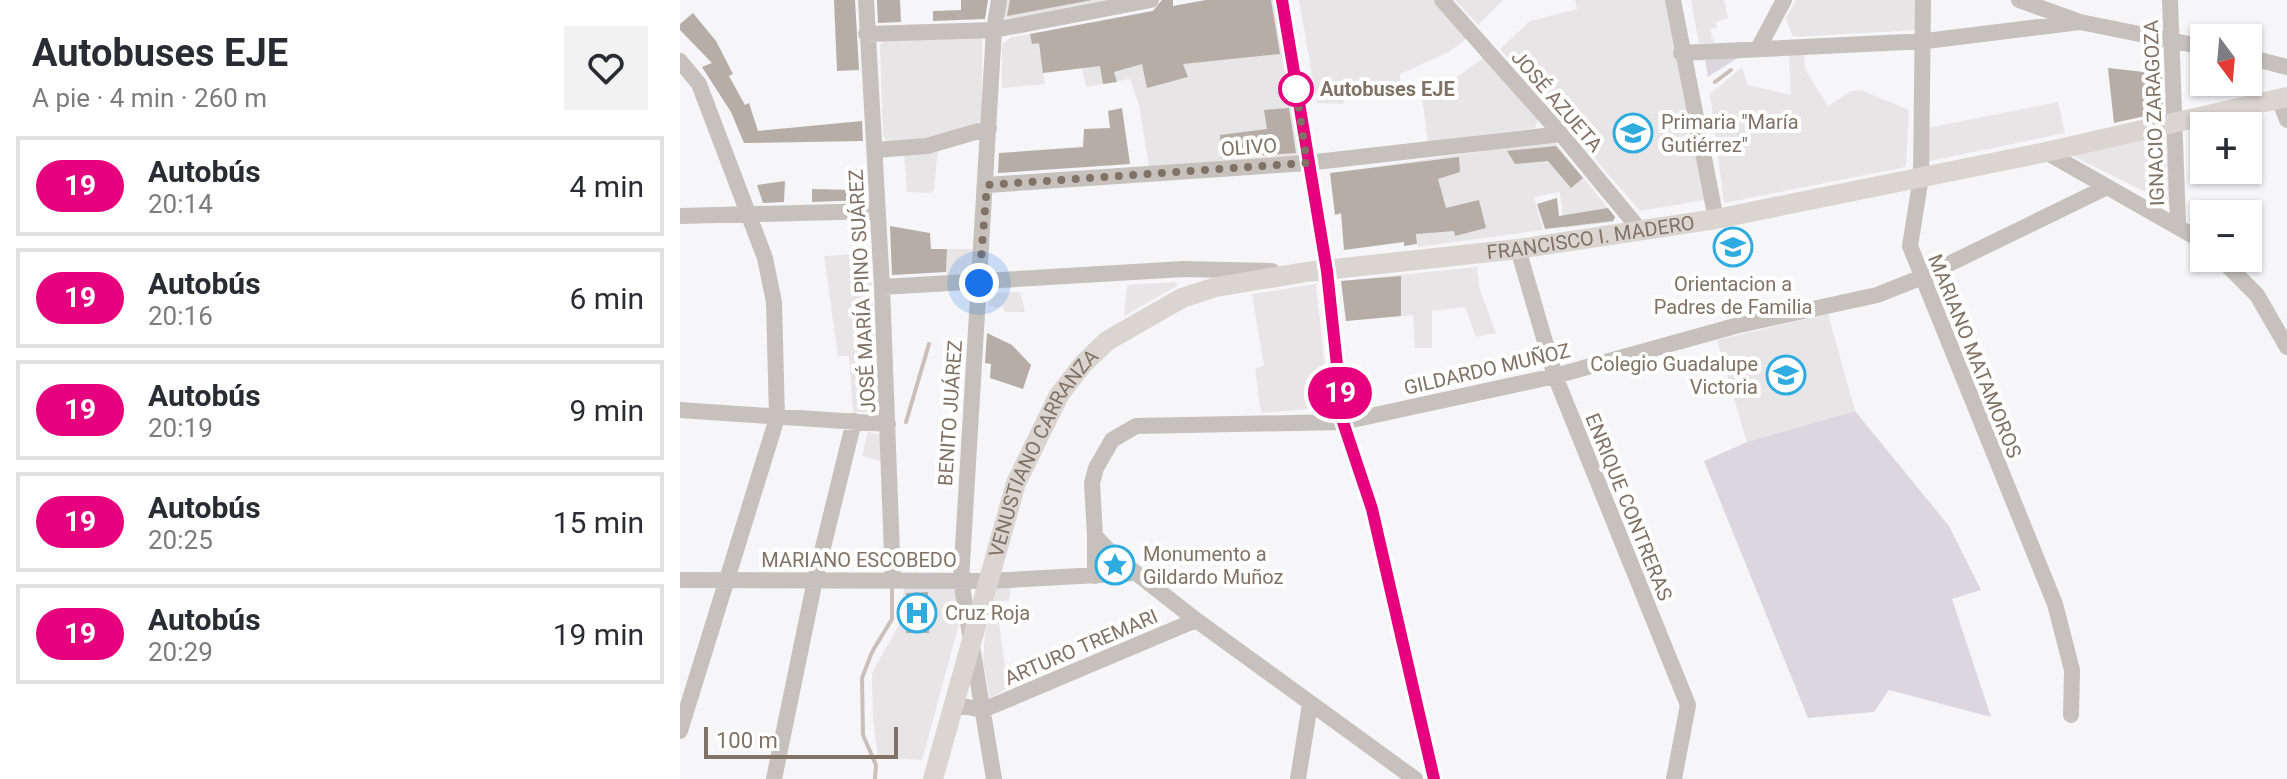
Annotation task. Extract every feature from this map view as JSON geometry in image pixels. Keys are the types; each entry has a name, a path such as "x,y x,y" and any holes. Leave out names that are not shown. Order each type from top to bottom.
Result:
{"main road":[{"name":"FRANCISCO I. MADERO","path":"1306,272 1518,249 1716,219 2046,152 2283,98"},
{"name":"VENUSTIANO CARRANZA","path":"933,779 1016,483 1059,395 1083,364 1107,341 1182,298 1216,287 1306,272"}],"street":[{"name":"JOSÉ MARÍA PINO SUÁREZ","path":"866,0 882,287 893,581"},
{"name":"BENITO JUÁREZ","path":"994,779 961,580 994,30 999,0"},
{"path":"866,34 994,30 1151,0"},
{"path":"1282,0 1327,271 1343,422 1372,509 1434,779"},
{"name":"JOSÉ AZUETA","path":"1442,0 1561,134 1640,230"},
{"path":"1673,0 1716,219"},
{"path":"1759,47 1784,0"},
{"name":"MARIANO MATAMOROS","path":"1923,0 1926,41 1921,177 1910,246 1920,278 2055,604 2072,670 2071,715"},
{"path":"2019,0 2080,22 2190,43"},
{"name":"IGNACIO ZARAGOZA","path":"2170,0 2178,225"},
{"path":"1681,53 1926,41 2080,22"},
{"path":"680,61 699,84 765,258 774,302 777,418 680,731"},
{"path":"2262,61 2287,67"},
{"path":"2283,98 2287,120"},
{"path":"875,150 927,146 989,128"},
{"name":"OLIVO","path":"987,185 1307,163 1561,134"},
{"path":"2046,152 2190,233"},
{"name":"GILDARDO MUÑOZ","path":"1095,536 1092,483 1108,447 1122,431 1136,426 1343,422 1555,376 1735,326 1877,295 1920,278 2107,187"},
{"path":"680,216 876,211"},
{"name":"ENRIQUE CONTRERAS","path":"1518,249 1555,376 1688,705 1674,779"},
{"name":"FRANCISCO I. MADERO","path":"882,287 1184,269 1306,272"},
{"path":"2234,272 2257,295 2287,347"},
{"path":"680,410 888,424"},
{"path":"774,779 815,580 854,421"},
{"path":"1095,536 1135,573 1196,620 1415,779"},
{"path":"1095,536 1095,576"},
{"name":"MARIANO ESCOBEDO","path":"680,580 990,581 1135,573"},
{"name":"ARTURO TREMARI","path":"983,710 1196,620"},
{"path":"1298,779 1310,704"},
{"path":"951,709 962,706 983,710"}],"shaded area":[{"path":"1002,0 1134,0 1006,19 1000,13"},
{"path":"1206,0 1280,0 1300,158 1149,167 1139,105 1130,79 1086,87 1082,68 1043,73 1045,84 1002,88 1002,45 1010,38"},
{"path":"1299,0 1433,0 1467,38 1449,52 1400,74 1400,86 1349,81 1343,104 1317,103"},
{"path":"1455,0 1503,0 1478,25"},
{"name":"Primaria \"María Gutiérrez\"","path":"1575,0 1667,0 1705,200 1640,211 1500,49 1530,21 1577,9"},
{"path":"1691,0 1724,0 1728,18 1716,22 1717,28 1710,29 1714,43 1699,44"},
{"path":"1796,0 1918,0 1917,30 1793,37 1786,18"},
{"path":"978,36 982,40 982,121 929,141 889,142 883,136 880,45 884,41"},
{"path":"1804,52 1805,69 1828,106 1851,91 1861,90 1909,110 1906,167 1724,203 1710,94 1742,67 1748,85 1791,95 1789,53"},
{"path":"1739,57 1708,77 1705,60"},
{"path":"1483,58 1538,119 1535,128 1428,142 1421,90 1443,87"},
{"path":"2058,102 2065,133 1925,162 1927,128"},
{"path":"2166,134 2171,205 2071,155"},
{"path":"1554,141 1615,217 1613,222 1564,228 1560,192 1534,197 1543,230 1418,247 1411,192 1377,206 1335,215 1333,173"},
{"path":"938,148 934,190 930,193 907,192 904,153"},
{"path":"947,249 976,249 974,274 946,275"},
{"path":"870,253 878,401 870,412 853,412 849,356 838,356 824,256"},
{"path":"1477,267 1479,287 1496,333 1476,337 1465,307 1432,311 1432,348 1415,348 1413,315 1346,321 1341,281"},
{"path":"1177,282 1177,286 1124,316 1127,285"},
{"path":"1316,284 1329,407 1261,413 1255,368 1264,366 1252,294"},
{"path":"1020,292 1025,312 1005,312 1001,305 998,308 988,305 992,293"},
{"name":"Colegio Guadalupe Victoria","path":"1828,314 1855,411 1747,442 1717,340"},
{"path":"1855,411 1949,526 1981,590 1952,599 1991,717 1889,690 1874,712 1808,718 1704,461 1747,442"},
{"path":"868,432 882,435 881,461 862,456"},
{"path":"1011,585 1009,601 996,601 1008,688 990,698 983,661 985,634 997,586"},
{"path":"904,588 952,588 958,595 959,624 922,760 878,757 873,717 872,673 900,623"}],"building":[{"path":"834,0 855,0 859,70 837,71"},
{"path":"877,0 900,0 901,22 878,23"},
{"path":"961,0 988,0 985,19 933,21 933,11 961,10"},
{"path":"1010,0 1092,0 1007,16"},
{"path":"1162,0 1173,0 1173,6 1206,0 1271,0 1280,54 1183,64 1188,77 1147,88 1142,64 1114,72 1117,82 1103,84 1100,66 1043,73 1039,43 1032,44 1030,34 1153,11"},
{"path":"693,13 716,41 733,74 729,76 745,105 749,103 758,131 862,121 863,141 744,143 731,112 702,67 712,63 680,30 680,24"},
{"path":"2108,68 2162,74 2163,112 2114,123"},
{"path":"1122,108 1130,164 998,173 999,153 1083,147 1084,129 1110,128 1108,111"},
{"path":"1289,108 1296,153 1221,158 1220,135 1267,129 1264,110"},
{"path":"1556,146 1583,178 1571,188 1548,161 1515,164 1507,151"},
{"path":"1459,157 1460,172 1438,179 1446,208 1479,200 1486,228 1455,236 1454,231 1416,234 1417,244 1404,246 1404,242 1344,250 1341,213 1335,215 1330,173"},
{"path":"853,169 864,169 866,200 812,202 812,189 853,190"},
{"path":"785,181 784,202 763,203 757,185"},
{"path":"1557,198 1559,216 1608,208 1615,217 1613,221 1545,229 1537,204"},
{"path":"890,226 930,233 931,249 947,249 946,272 892,275"},
{"path":"1401,276 1401,316 1346,321 1341,281"},
{"path":"987,333 1012,345 1031,365 1023,389 990,378 991,364 985,363"},
{"name":"Cruz Roja","path":"928,592 929,633 906,633 906,593"}],"waterway":[{"path":"1715,82 1731,70"},
{"path":"906,422 929,344"},
{"path":"875,779 876,765 863,735 862,678 872,652 892,619 892,590"}],"bus line":[{"name":"19","path":"1282,0 1327,271 1343,422 1372,509 1434,779"}],"place":[{"name":"Autobuses EJE","path":"1296,89"},
{"name":"Primaria \"María Gutiérrez\"","path":"1633,133"},
{"name":"Orientacion a Padres de Familia","path":"1733,247"},
{"name":"Colegio Guadalupe Victoria","path":"1786,375"},
{"name":"Monumento a Gildardo Muñoz","path":"1115,565"},
{"name":"Cruz Roja","path":"917,613"}],"route":[{"path":"979,283 987,185 1307,163 1295,82 1296,89"}]}
